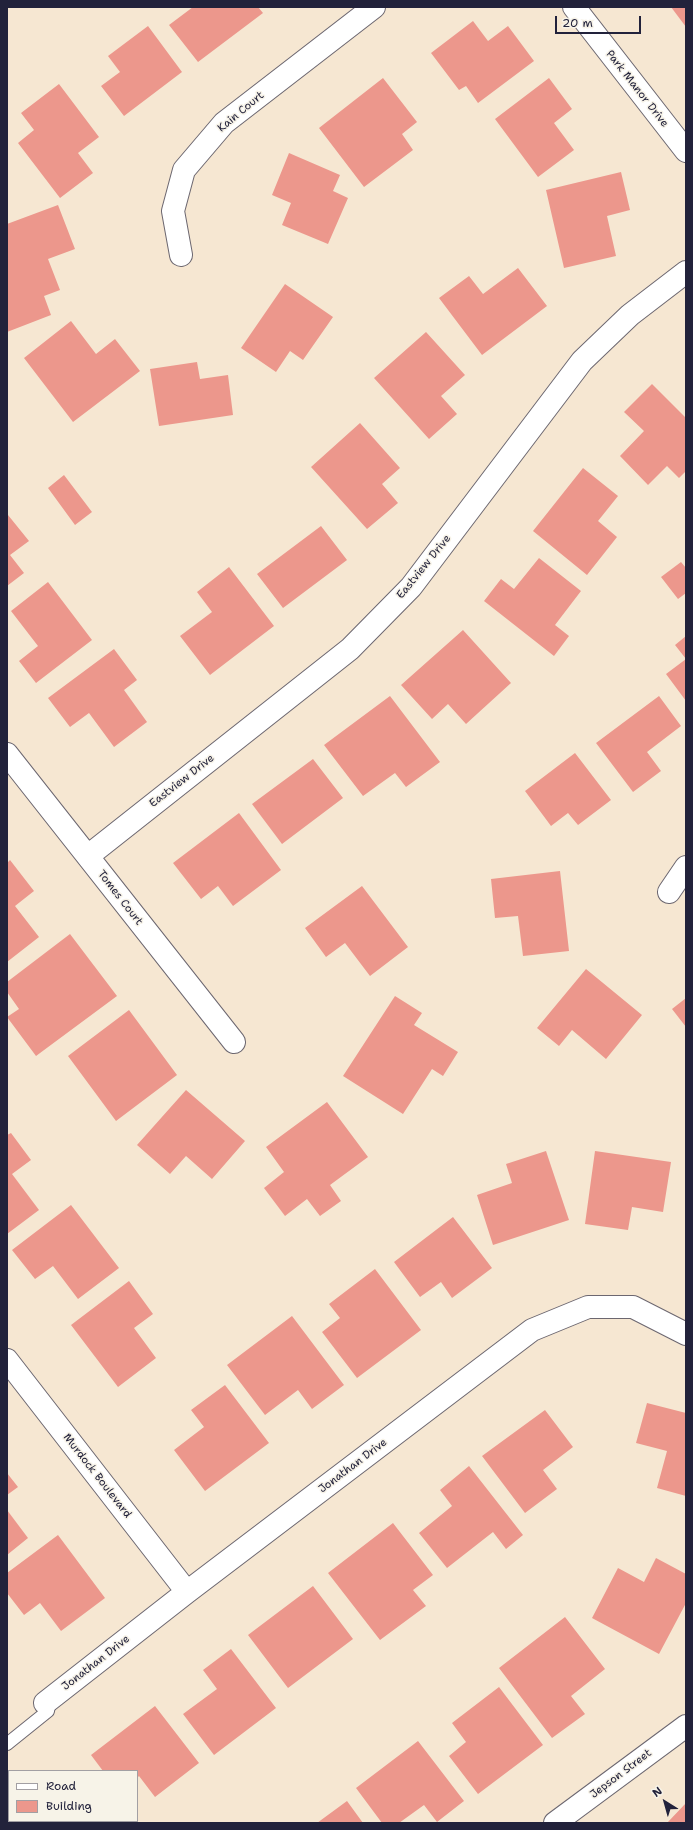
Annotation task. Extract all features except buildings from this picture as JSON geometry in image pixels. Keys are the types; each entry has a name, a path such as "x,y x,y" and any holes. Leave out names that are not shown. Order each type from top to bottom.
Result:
{"street":[{"name":"Kain Court","path":"181,255 173,211 184,170 224,123 374,7"},
{"name":"Park Manor Drive","path":"574,7 686,151"},
{"name":"Eastview Drive","path":"88,856 350,649 411,587 582,361 630,315 686,272"},
{"name":"Tomes Court","path":"7,754 234,1042"},
{"path":"669,892 686,867"},
{"name":"Jonathan Drive","path":"47,1701 187,1592 532,1330 588,1307 633,1307 686,1334"},
{"name":"Murdock Boulevard","path":"7,1360 187,1592"},
{"name":"Jepson Street","path":"555,1823 686,1726"}],"lane":[{"path":"7,1744 48,1711 47,1701"}]}
